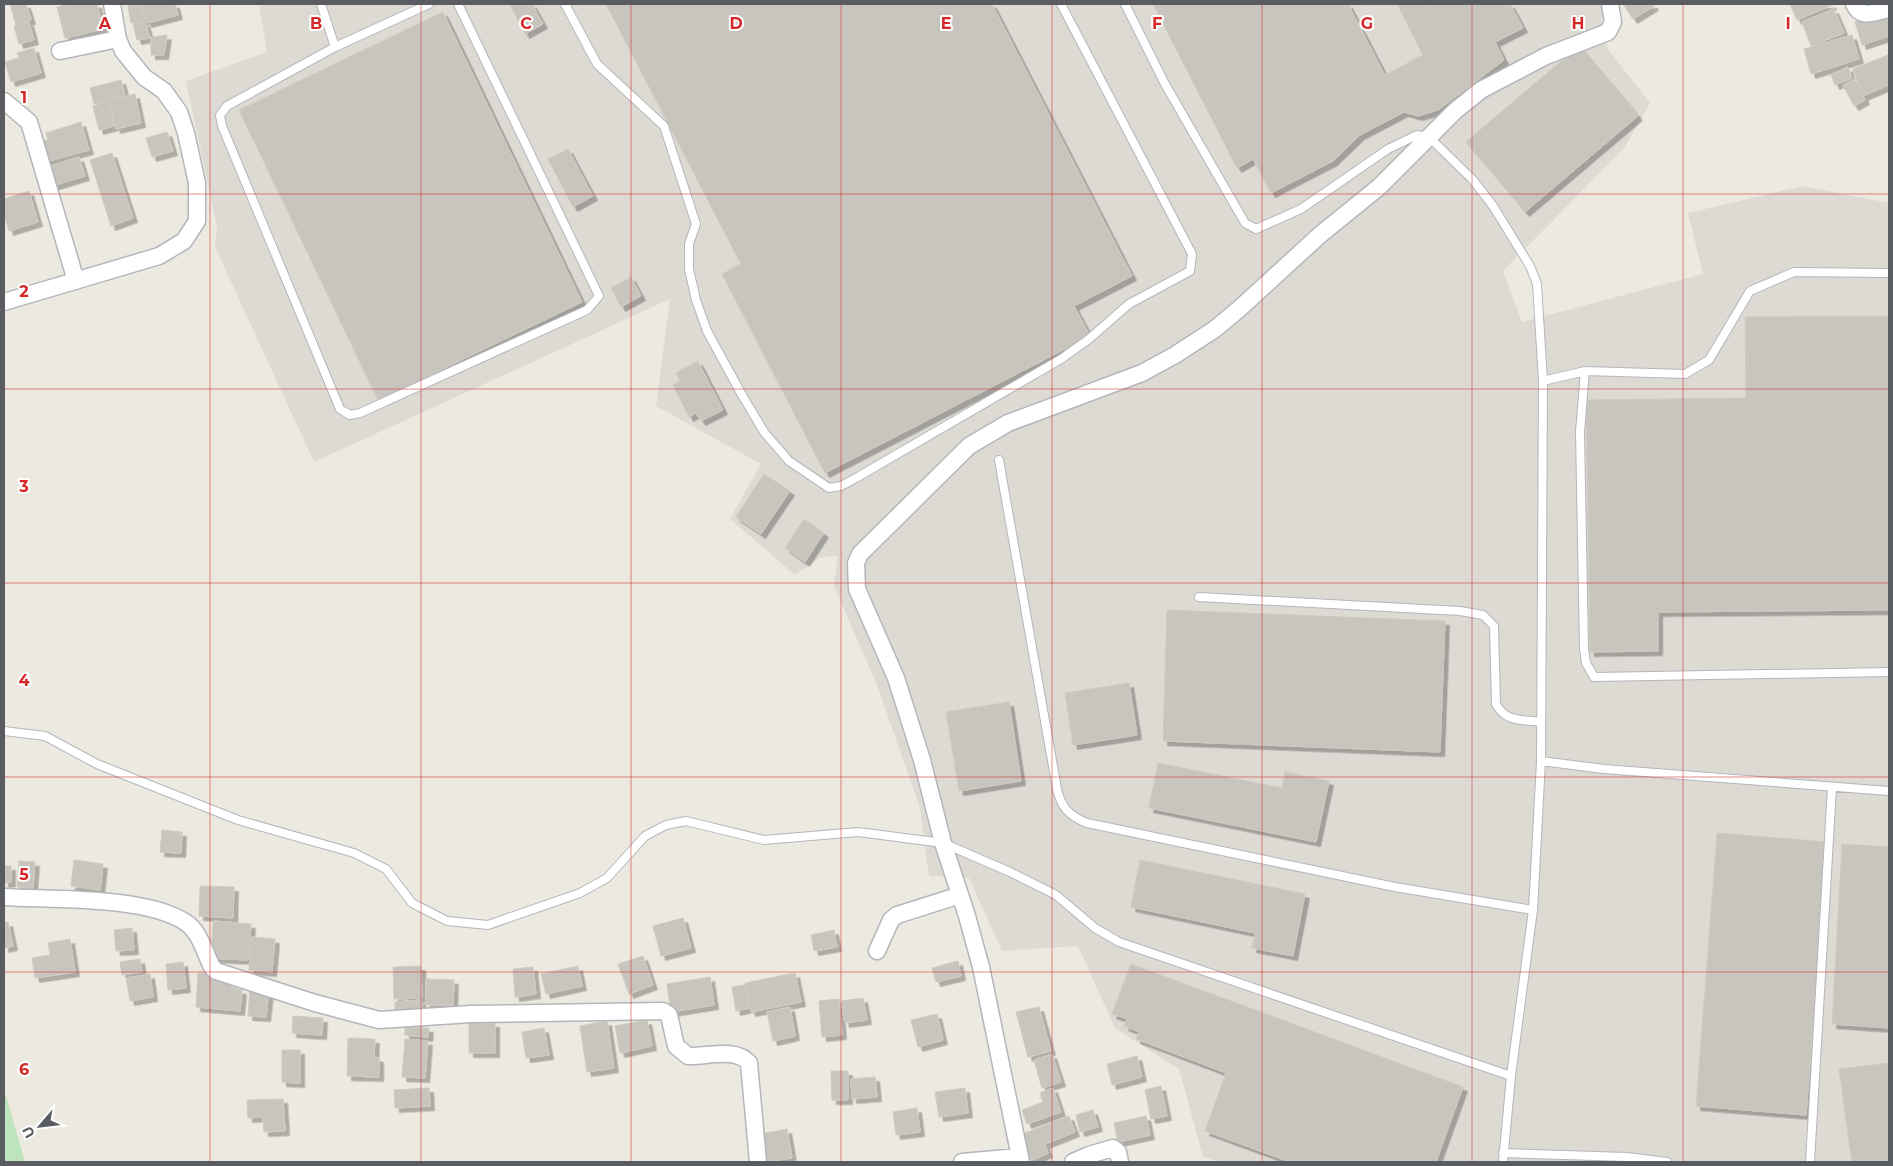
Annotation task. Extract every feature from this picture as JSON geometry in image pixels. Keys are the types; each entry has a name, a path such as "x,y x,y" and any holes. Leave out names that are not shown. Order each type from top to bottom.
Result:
{"street":[{"path":"4,302 139,263 176,247 190,234 198,214 197,184 186,133 179,112 164,91 144,77 130,62 118,39 112,4"},
{"path":"962,1162 1020,1160 980,967 943,843 922,760 896,678 857,589 856,563 860,554 969,446 1008,423 1142,373 1215,329 1321,234 1379,187 1467,100 1491,83 1546,56 1608,32 1613,22 1610,4"},
{"path":"1854,4 1857,12 1862,14 1889,9"},
{"path":"60,51 118,39"},
{"path":"4,101 29,122 76,282"},
{"path":"877,952 891,920 897,915 960,895"},
{"path":"4,897 123,904 157,911 185,922 190,926 212,967 216,970 315,1003 379,1020 471,1014 663,1010 669,1015 676,1046 688,1056 714,1054 739,1056 745,1058 749,1064 758,1162"},
{"path":"1073,1162 1113,1148 1118,1152 1120,1162"}],"lane":[{"path":"321,4 335,47"},
{"path":"429,4 335,47 227,106 220,115 222,126 340,409 350,415 360,413 587,310 599,296 458,4"},
{"path":"565,4 598,64 664,126 696,224 689,244 689,269 696,300 707,331 737,387 764,432 789,461 829,488 841,486 856,478 1061,359 1089,339 1129,304 1190,271 1192,254 1061,4"},
{"path":"1125,4 1165,84 1245,223 1256,229 1302,209 1399,143 1417,135 1430,138 1451,157 1478,187 1493,206 1530,266 1537,284 1543,381 1541,761 1533,910 1510,1076 1503,1162"},
{"path":"1543,381 1585,371 1685,374 1709,360 1750,291 1794,272 1889,273"},
{"path":"1585,371 1580,432 1584,649 1586,663 1594,677 1889,672"},
{"path":"999,460 1057,788 1060,802 1066,812 1076,819 1087,823 1396,887 1533,910"},
{"path":"1199,597 1460,611 1483,615 1494,626 1496,704 1499,711 1505,717 1541,722"},
{"path":"4,731 45,736 97,764 238,820 354,853 386,869 412,904 448,921 488,925 580,893 607,878 646,836 666,825 686,821 764,840 858,832 943,843 1010,872 1056,895 1095,928 1119,942 1510,1076"},
{"path":"1541,761 1604,769 1889,791"},
{"path":"1810,1162 1832,787"},
{"path":"1504,1153 1627,1157 1667,1162"}],"shaded area":[{"path":"259,4 1606,4 1607,7 1601,20 1608,49 1650,103 1624,148 1503,271 1522,322 1703,274 1688,213 1803,186 1889,203 1889,1162 1221,1162 1203,1157 1179,1069 1115,1028 1078,946 1002,951 969,878 929,876 920,808 877,685 834,586 838,555 819,558 795,575 730,519 761,464 656,406 670,299 314,462 215,247 217,227 186,81 267,52"}],"green space":[{"path":"4,1089 25,1162 4,1162"}],"building":[{"path":"10,4 26,4 31,20 16,25"},
{"path":"71,4 97,4 103,29 65,38 57,7"},
{"path":"140,4 145,20 131,23 128,6"},
{"path":"141,4 175,4 178,15 147,23"},
{"path":"510,4 532,4 543,24 525,34"},
{"path":"606,4 992,4 1132,276 1074,306 1090,336 825,473 722,274 741,264"},
{"path":"1153,4 1348,4 1404,112 1360,135 1333,161 1271,193 1253,159 1237,168"},
{"path":"1397,4 1423,4 1454,63 1495,42 1504,60 1438,110 1418,116 1404,112 1385,75 1423,55"},
{"path":"1423,4 1510,4 1523,28 1454,63"},
{"path":"1623,4 1653,4 1654,6 1633,19"},
{"path":"1790,4 1832,4 1832,5 1797,20"},
{"path":"1834,9 1844,33 1811,46 1802,22"},
{"path":"443,12 582,302 378,400 239,110"},
{"path":"1888,12 1889,36 1862,45 1855,22"},
{"path":"29,22 34,40 19,44 14,26"},
{"path":"145,22 150,38 137,40 133,24"},
{"path":"167,35 164,55 151,55 151,37"},
{"path":"1852,35 1859,59 1811,74 1804,49"},
{"path":"1579,46 1638,116 1525,212 1466,142"},
{"path":"34,48 41,73 11,82 5,62 19,58 17,53"},
{"path":"1888,55 1889,85 1863,96 1853,69"},
{"path":"1848,67 1852,78 1835,85 1831,75"},
{"path":"1855,79 1865,100 1854,106 1843,85"},
{"path":"121,80 125,95 94,104 90,88"},
{"path":"135,94 141,123 116,129 109,101"},
{"path":"108,102 114,126 99,130 93,106"},
{"path":"81,122 89,150 45,162 39,142 48,140 46,133"},
{"path":"167,132 173,151 152,157 146,138"},
{"path":"568,149 593,196 573,207 548,159"},
{"path":"112,153 133,218 111,226 90,160"},
{"path":"79,157 85,176 52,186 47,167"},
{"path":"29,191 38,222 9,231 4,214 4,199"},
{"path":"631,277 641,296 621,307 611,288"},
{"path":"1889,316 1889,610 1658,612 1658,651 1590,652 1586,400 1746,398 1745,317"},
{"path":"698,361 723,410 701,421 696,413 689,417 673,385 680,381 676,373"},
{"path":"764,474 790,491 761,534 736,517"},
{"path":"804,519 824,533 805,562 785,548"},
{"path":"1167,610 1445,621 1440,752 1163,741"},
{"path":"1129,683 1137,735 1073,745 1065,693"},
{"path":"1009,702 1021,781 959,791 946,712"},
{"path":"1158,763 1282,788 1285,772 1329,781 1316,842 1149,808"},
{"path":"162,830 182,832 181,853 160,852"},
{"path":"1717,833 1827,842 1806,1115 1696,1106"},
{"path":"1842,844 1889,847 1889,1028 1832,1024"},
{"path":"74,860 103,864 100,890 71,886"},
{"path":"1140,860 1305,894 1293,956 1252,948 1255,933 1131,907"},
{"path":"19,861 35,862 33,888 17,887"},
{"path":"4,866 11,866 11,882 4,883"},
{"path":"200,886 234,887 233,918 199,916"},
{"path":"683,918 691,948 661,956 653,926"},
{"path":"213,921 251,924 248,960 211,958"},
{"path":"8,922 13,946 4,948 4,923"},
{"path":"132,928 134,950 116,951 114,930"},
{"path":"834,930 837,947 814,951 811,935"},
{"path":"252,937 275,939 272,972 249,970"},
{"path":"70,939 75,972 35,978 32,958 50,955 48,943"},
{"path":"643,956 653,985 629,994 618,964"},
{"path":"140,959 142,972 122,975 120,962"},
{"path":"958,961 961,976 936,982 932,968"},
{"path":"183,962 186,988 168,990 166,964"},
{"path":"1131,964 1463,1087 1436,1162 1290,1162 1205,1131 1226,1073 1136,1039 1139,1032 1124,1026 1127,1019 1112,1014"},
{"path":"421,966 422,998 394,999 393,967"},
{"path":"578,966 582,986 546,994 541,974"},
{"path":"533,967 536,994 515,997 513,969"},
{"path":"198,973 215,974 214,982 232,984 231,989 242,990 240,1011 196,1007"},
{"path":"795,973 801,1002 751,1012 745,983"},
{"path":"150,974 153,997 130,1001 126,978"},
{"path":"710,977 714,1005 671,1012 667,984"},
{"path":"426,979 454,980 453,1005 426,1005"},
{"path":"745,985 749,1008 736,1011 732,987"},
{"path":"250,988 269,990 266,1017 248,1016"},
{"path":"863,998 867,1020 845,1023 841,1001"},
{"path":"839,999 842,1035 822,1037 819,1001"},
{"path":"421,1000 422,1009 395,1011 395,1002"},
{"path":"790,1007 795,1036 773,1041 767,1012"},
{"path":"1039,1007 1051,1051 1028,1057 1016,1012"},
{"path":"937,1014 943,1040 918,1047 911,1020"},
{"path":"293,1016 323,1018 322,1035 292,1033"},
{"path":"647,1020 652,1046 620,1053 615,1026"},
{"path":"607,1021 614,1068 587,1072 580,1026"},
{"path":"469,1023 495,1023 495,1053 469,1053"},
{"path":"405,1027 429,1028 428,1037 405,1035"},
{"path":"544,1028 549,1055 526,1058 522,1032"},
{"path":"348,1038 375,1039 374,1057 379,1058 379,1077 347,1076"},
{"path":"405,1039 428,1041 425,1078 402,1077"},
{"path":"282,1050 300,1050 300,1083 282,1082"},
{"path":"1052,1054 1061,1082 1042,1088 1034,1060"},
{"path":"1137,1056 1142,1077 1112,1085 1107,1064"},
{"path":"1889,1063 1889,1162 1852,1162 1839,1069"},
{"path":"831,1071 848,1071 848,1100 832,1100"},
{"path":"875,1077 877,1097 852,1099 851,1079"},
{"path":"1161,1086 1167,1116 1151,1119 1145,1090"},
{"path":"429,1088 430,1106 395,1108 394,1090"},
{"path":"965,1088 968,1113 939,1117 935,1092"},
{"path":"1053,1088 1061,1112 1027,1124 1022,1110 1043,1102 1040,1093"},
{"path":"283,1099 285,1131 264,1132 263,1117 248,1118 247,1100"},
{"path":"917,1108 920,1132 896,1135 893,1112"},
{"path":"1093,1110 1098,1127 1080,1132 1076,1115"},
{"path":"1069,1116 1075,1132 1045,1144 1048,1153 1030,1161 1020,1135"},
{"path":"1146,1116 1150,1135 1118,1142 1114,1123"},
{"path":"787,1129 792,1158 766,1162 761,1134"}]}
